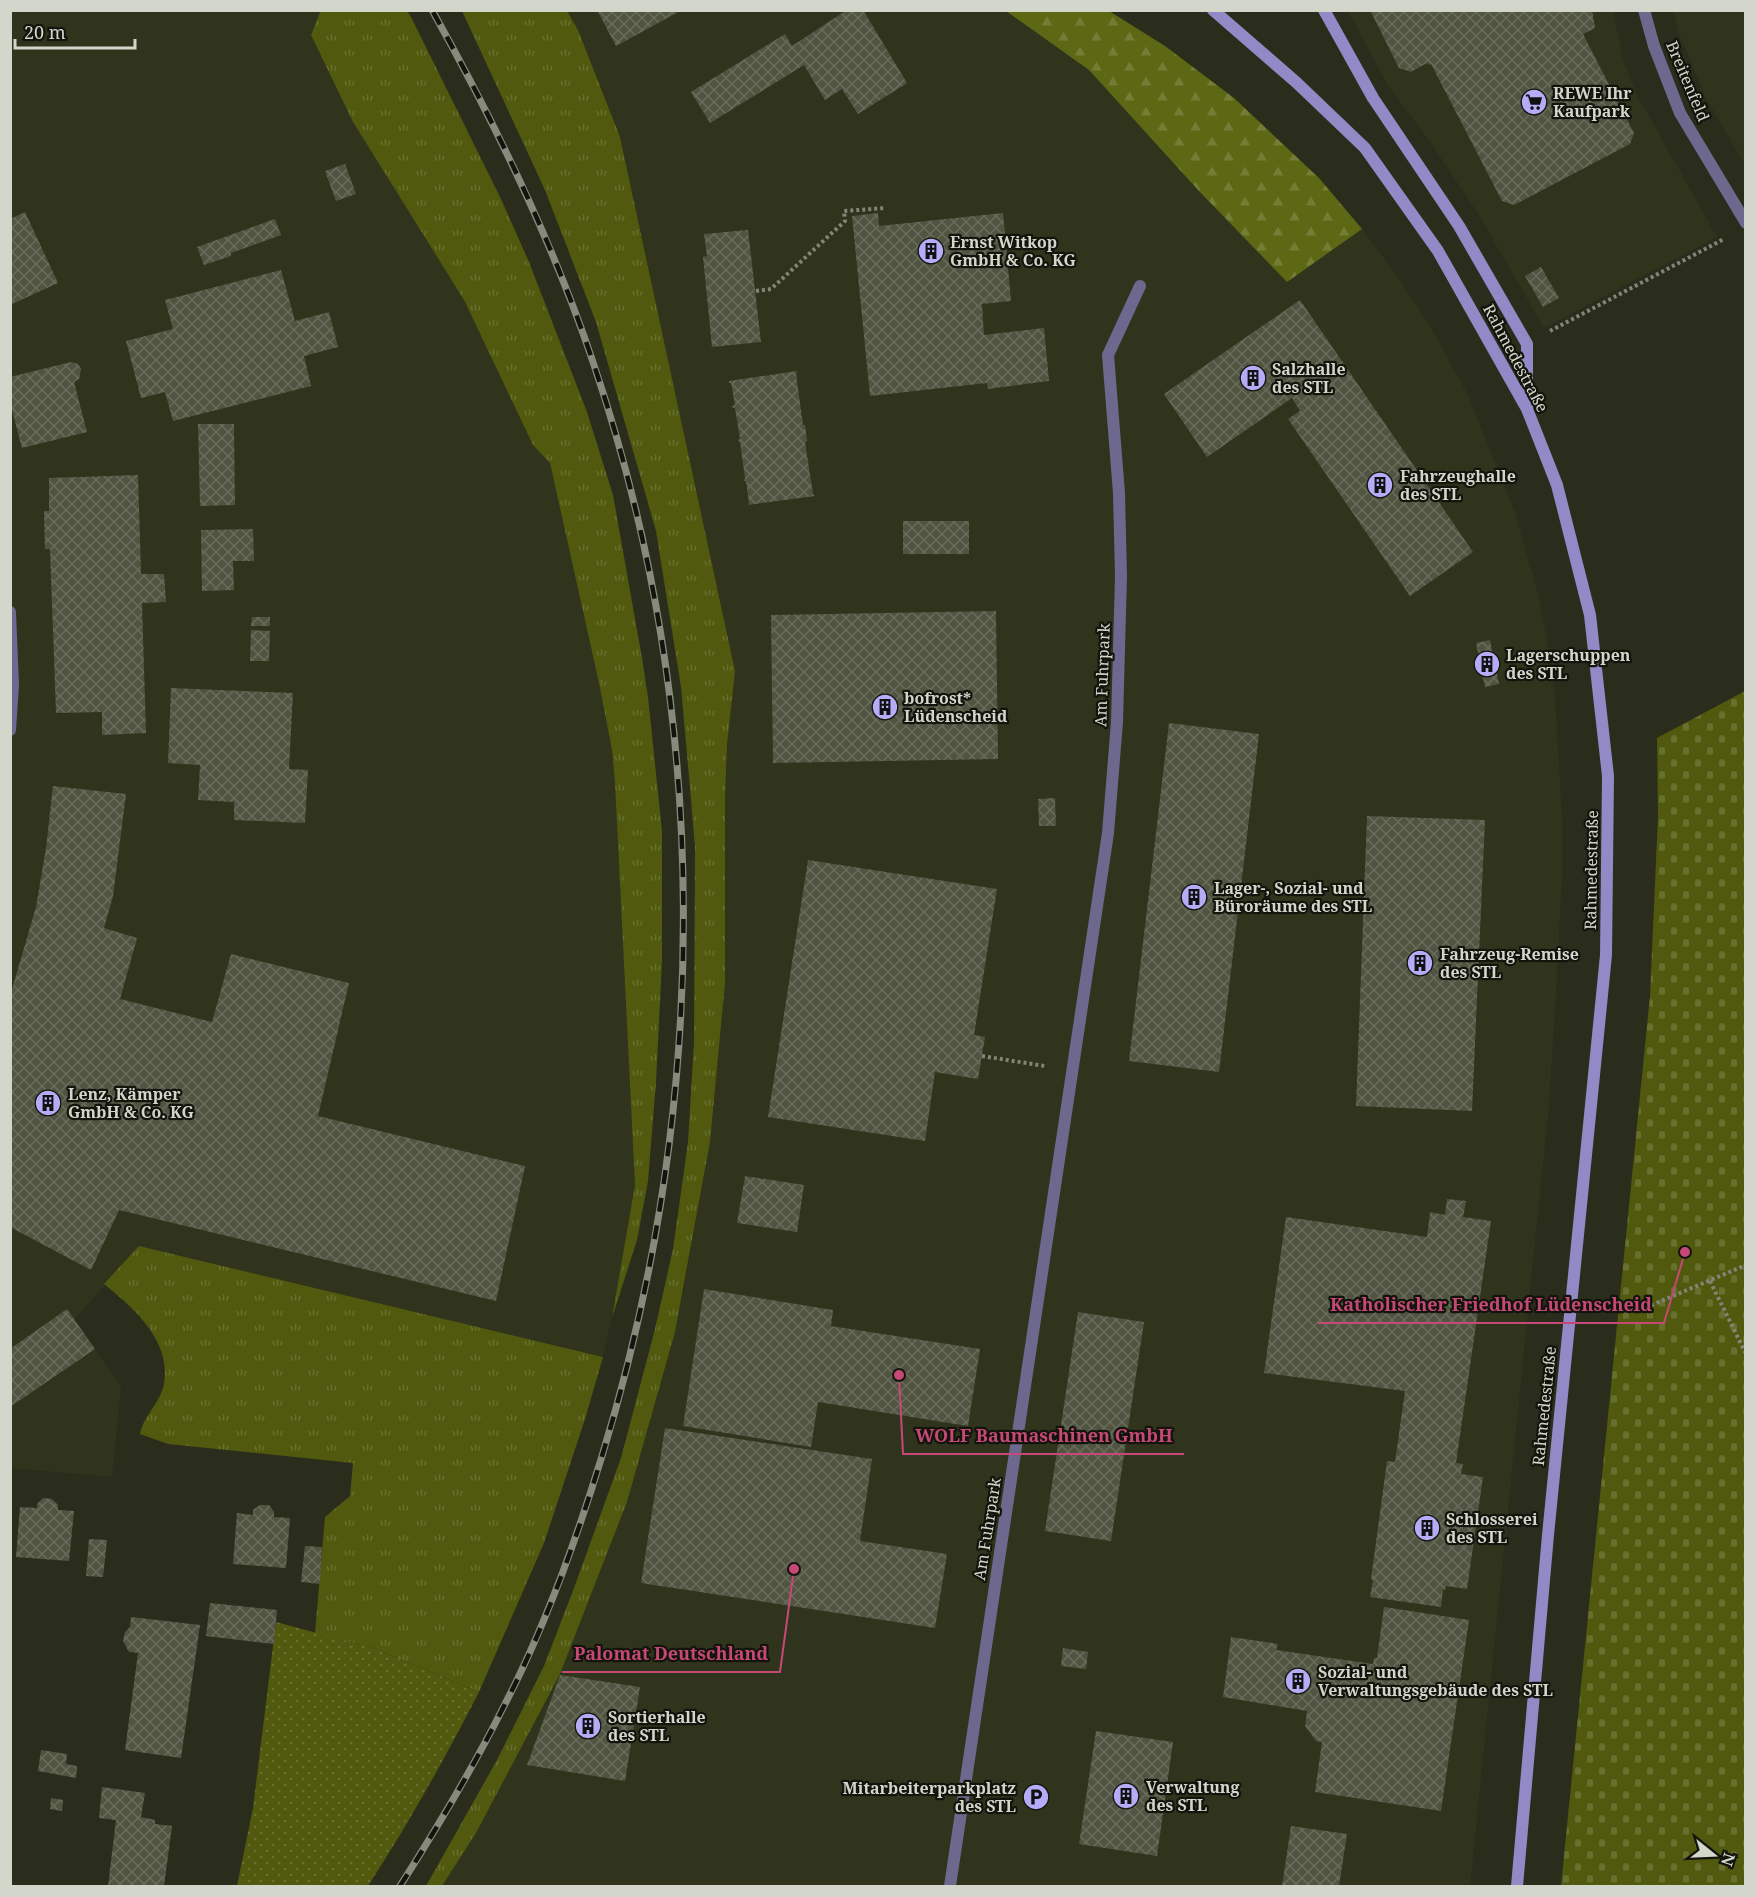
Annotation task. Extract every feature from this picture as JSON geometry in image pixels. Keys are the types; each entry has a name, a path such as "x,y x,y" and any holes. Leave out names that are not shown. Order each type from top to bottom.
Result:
{"main road":[{"name":"Rahmedestraße","path":"1213,10 1297,82 1365,148 1438,251 1527,409 1557,485 1590,615 1608,776 1606,955 1548,1535 1517,1887"},
{"path":"1323,10 1373,98 1459,226 1527,344 1527,409"}],"street":[{"name":"Breitenfeld","path":"1644,10 1654,46 1680,113 1746,223"},
{"name":"Am Fuhrpark","path":"950,1887 1108,833 1117,722 1121,576 1119,493 1108,355 1140,286"},
{"path":"10,612 13,685 10,730"}],"path":[{"path":"756,291 771,289 845,221 844,211 885,208"},
{"path":"1527,344 1728,237"},
{"path":"982,1056 1073,1070"},
{"path":"1640,1310 1746,1265"},
{"path":"1710,1281 1746,1354"}],"shaded area":[{"path":"10,11 321,11 311,35 353,122 464,300 533,445 550,462 599,683 612,750 615,783 635,1185 620,1277 603,1357 139,1246 74,1320 121,1387 112,1477 11,1468"},
{"path":"567,11 1006,11 1089,70 1198,190 1287,282 1362,229 1430,326 1468,395 1514,509 1537,590 1555,697 1562,817 1562,879 1549,1104 1470,1886 442,1886 476,1833 560,1674 627,1502 675,1332 684,1288 710,1142 725,983 725,798 727,745 735,671 620,137 578,30"},
{"path":"1348,11 1613,11 1623,60 1636,93 1717,237 1544,328 1479,215 1429,140 1388,86"},
{"path":"1673,11 1745,11 1745,164 1707,100 1680,36"}],"green space":[{"path":"321,10 407,11 412,19 501,199 529,262 587,412 613,495 648,697 662,831 662,961 648,1181 637,1240 612,1318 635,1185 615,783 612,750 599,683 550,463 533,445 464,300 353,122 311,35"},
{"path":"462,11 567,11 578,30 620,137 735,671 727,745 725,798 725,983 710,1142 675,1332 627,1502 560,1674 476,1833 442,1886 426,1886 497,1760 544,1666 621,1458 655,1329 673,1249 688,1142 694,1042 695,848 681,687 656,531 596,322 545,190"},
{"path":"1006,11 1109,11 1165,46 1234,98 1319,178 1362,229 1287,282 1198,190 1089,70"},
{"path":"1745,691 1745,1886 1561,1886 1650,996 1658,817 1657,738"},
{"path":"139,1246 603,1357 544,1543 479,1692 373,1648 315,1633 325,1517 350,1496 353,1463 168,1444 140,1434 163,1388 165,1372 163,1356 149,1328 128,1304 104,1284"},
{"path":"276,1622 373,1648 479,1692 426,1790 368,1886 237,1886 253,1808"}],"building":[{"path":"597,10 682,10 616,46"},
{"path":"847,10 863,10 907,83 858,114 842,89 825,100 804,65 710,123 691,92 785,34 792,46"},
{"name":"REWE Ihr Kaufpark","path":"1370,10 1592,10 1595,28 1583,34 1634,133 1630,144 1514,205 1502,201 1431,64 1427,63 1411,72 1399,68"},
{"path":"345,164 356,194 336,201 325,171"},
{"path":"25,212 58,283 10,305 10,219"},
{"path":"878,213 879,226 1003,213 1011,301 982,304 984,335 1044,328 1049,381 988,389 987,383 870,396 852,216"},
{"path":"275,219 281,235 204,265 197,247"},
{"path":"748,230 761,342 712,347 703,257 707,256 704,234"},
{"path":"1541,267 1559,298 1543,307 1525,276"},
{"path":"281,270 295,321 329,312 338,347 304,356 311,386 173,421 165,392 141,398 126,341 173,329 165,300"},
{"path":"1300,300 1473,552 1410,596 1288,419 1300,411 1292,398 1207,457 1164,394"},
{"path":"71,362 78,364 81,369 79,379 74,382 87,432 22,448 10,402 10,377"},
{"path":"797,371 807,441 805,442 815,496 748,505 735,408 732,406 735,405 729,381"},
{"path":"198,424 234,424 235,505 200,506"},
{"path":"138,475 141,574 164,574 166,602 142,603 146,733 102,735 102,712 56,713 50,549 45,549 44,511 49,511 49,478"},
{"path":"903,521 969,521 969,554 903,554"},
{"path":"253,529 254,561 233,561 234,590 202,591 201,530"},
{"name":"bofrost* Lüdenscheid","path":"996,611 998,759 773,763 771,615"},
{"path":"252,617 270,617 270,626 251,626"},
{"path":"251,630 270,631 269,661 250,661"},
{"name":"Lagerschuppen des STL","path":"1490,640 1499,684 1485,687 1476,643"},
{"path":"171,688 293,693 289,769 308,770 305,823 234,820 234,802 198,800 200,765 168,763"},
{"name":"Lager-, Sozial- und Büroräume des STL","path":"1169,723 1259,734 1219,1072 1129,1061"},
{"path":"53,786 126,794 113,896 104,928 137,938 120,999 212,1022 231,954 349,983 318,1116 525,1166 496,1301 119,1210 91,1270 10,1227 10,996 36,907"},
{"path":"1055,798 1056,826 1039,826 1038,799"},
{"name":"Fahrzeug-Remise des STL","path":"1367,816 1485,820 1472,1111 1356,1106"},
{"path":"808,860 997,889 974,1035 985,1037 978,1079 935,1072 925,1141 768,1117"},
{"path":"745,1176 804,1185 797,1232 737,1223"},
{"path":"1447,1199 1466,1201 1463,1217 1491,1221 1456,1463 1463,1464 1461,1474 1483,1477 1467,1589 1446,1586 1445,1590 1443,1589 1441,1607 1370,1597 1387,1461 1395,1462 1405,1391 1264,1373 1286,1217 1427,1237 1430,1212 1445,1215"},
{"path":"704,1289 833,1310 831,1326 980,1349 968,1426 818,1402 811,1447 683,1426"},
{"path":"67,1309 95,1349 10,1407 10,1349"},
{"path":"1078,1312 1144,1322 1111,1541 1045,1531"},
{"path":"665,1428 872,1459 860,1541 947,1554 935,1628 641,1583"},
{"path":"43,1498 52,1499 58,1505 58,1510 74,1511 69,1561 16,1557 20,1507 37,1508 37,1504"},
{"path":"260,1505 269,1505 274,1512 274,1517 290,1518 286,1568 233,1564 237,1513 253,1515 253,1510"},
{"path":"89,1539 107,1540 103,1577 86,1576"},
{"path":"305,1546 322,1547 320,1584 301,1582"},
{"path":"210,1603 277,1610 274,1644 206,1636"},
{"path":"1384,1607 1469,1620 1441,1811 1315,1792 1322,1742 1316,1741 1305,1726 1307,1711 1223,1697 1231,1637 1278,1644 1276,1650 1373,1664 1374,1658 1377,1658"},
{"path":"131,1617 200,1625 181,1758 125,1750 138,1653 129,1652 123,1641 125,1632 130,1627"},
{"path":"1063,1648 1088,1652 1086,1669 1061,1666"},
{"name":"Sortierhalle des STL","path":"560,1675 640,1687 625,1781 527,1765"},
{"name":"Verwaltung des STL","path":"1096,1731 1173,1742 1157,1856 1079,1844"},
{"path":"41,1750 67,1754 66,1764 77,1766 76,1778 38,1771"},
{"path":"102,1787 145,1793 141,1817 155,1820 155,1824 172,1826 164,1886 108,1886 116,1820 99,1818"},
{"path":"51,1798 63,1800 62,1811 50,1809"},
{"path":"1291,1826 1347,1834 1339,1886 1282,1886"}],"railway":[{"path":"400,1886 467,1775 519,1676 559,1583 602,1456 638,1321 663,1185 679,1047 683,908 677,770 660,632 632,496 593,362 541,227 500,139 432,10"}],"place":[{"name":"REWE Ihr Kaufpark","path":"1534,102"},
{"name":"Ernst Witkop GmbH & Co. KG","path":"931,251"},
{"name":"Salzhalle des STL","path":"1253,378"},
{"name":"Fahrzeughalle des STL","path":"1380,485"},
{"name":"Lagerschuppen des STL","path":"1487,664"},
{"name":"bofrost* Lüdenscheid","path":"885,707"},
{"name":"Lager-, Sozial- und Büroräume des STL","path":"1194,897"},
{"name":"Fahrzeug-Remise des STL","path":"1420,963"},
{"name":"Lenz, Kämper GmbH & Co. KG","path":"48,1103"},
{"name":"Katholischer Friedhof Lüdenscheid","path":"1685,1252"},
{"name":"WOLF Baumaschinen GmbH","path":"899,1375"},
{"name":"Schlosserei des STL","path":"1427,1528"},
{"name":"Palomat Deutschland","path":"794,1569"},
{"name":"Sozial- und Verwaltungsgebäude des STL","path":"1298,1681"},
{"name":"Sortierhalle des STL","path":"588,1726"},
{"name":"Verwaltung des STL","path":"1126,1796"},
{"name":"Mitarbeiterparkplatz des STL","path":"1036,1797"}]}
